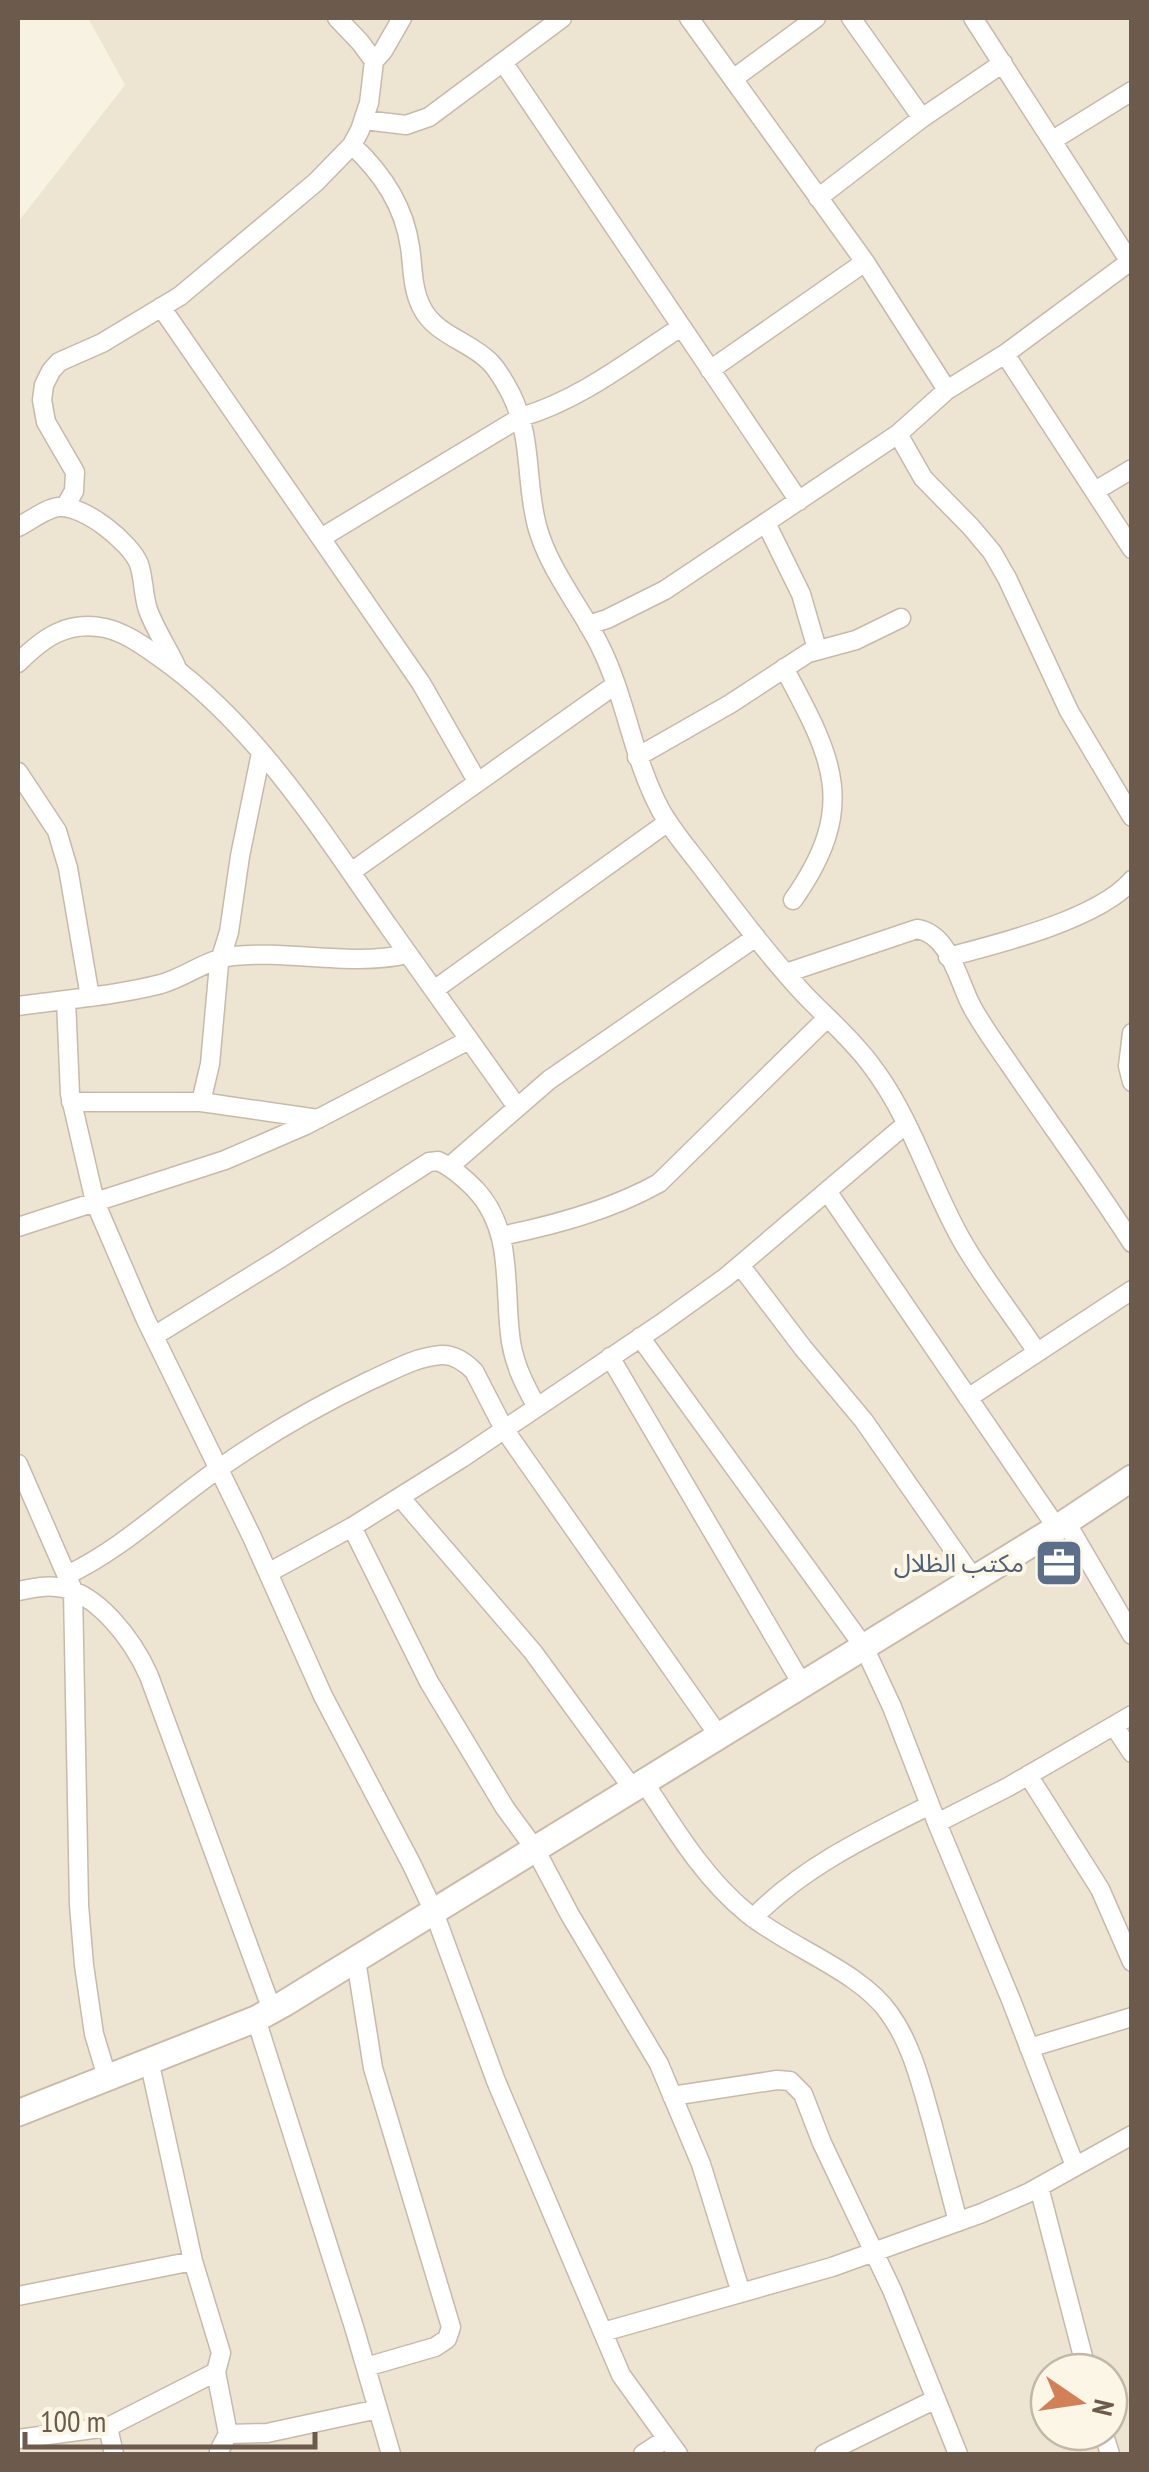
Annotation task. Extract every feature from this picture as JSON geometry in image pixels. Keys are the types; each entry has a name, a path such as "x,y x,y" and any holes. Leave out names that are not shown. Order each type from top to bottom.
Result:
{"street":[{"path":"338,18 374,60"},
{"path":"65,507 74,492 75,472 46,422 42,400 47,377 59,362 102,343 180,296 316,182 352,144 370,103 374,60 402,18"},
{"path":"364,120 406,125 421,122 562,18"},
{"path":"689,18 865,262 947,390"},
{"path":"732,78 816,18"},
{"path":"850,18 922,118"},
{"path":"588,625 665,590 799,501 898,434 947,390 1005,354 1131,262 973,18"},
{"path":"502,62 799,501"},
{"path":"818,198 922,118 1003,63"},
{"path":"1053,140 1132,91"},
{"path":"352,144 389,187 400,209 410,244 418,302 425,314 442,330 489,360 520,416 528,448 537,526 548,554 602,648 644,776 668,822 786,973 874,1068 906,1124 961,1240 1037,1352"},
{"path":"710,370 865,262"},
{"path":"161,308 421,683 477,781"},
{"path":"320,538 520,416 548,409 573,396 681,328"},
{"path":"1005,354 1132,549"},
{"path":"898,434 923,478 971,527 1000,565 1069,711 1132,818"},
{"path":"1095,492 1132,469"},
{"path":"18,528 50,510 65,507 108,527 140,566 148,609 179,670"},
{"path":"766,523 801,594 817,649"},
{"path":"638,757 817,649 856,640 901,618"},
{"path":"18,663 52,634 98,627 145,647 179,670 261,753 517,1107"},
{"path":"784,668 815,725 830,763 832,792 826,841 814,871 793,900"},
{"path":"350,872 615,685"},
{"path":"201,1102 210,1064 216,984 261,753"},
{"path":"18,772 57,831 68,868 90,997"},
{"path":"434,990 668,822"},
{"path":"948,957 1008,941 1087,911 1132,880"},
{"path":"786,973 917,928 937,938 989,1036 1132,1243"},
{"path":"448,1167 549,1080 756,937"},
{"path":"18,1006 166,983 222,958 246,955 365,960 408,954"},
{"path":"66,1000 72,1102 94,1202 323,1696 434,1912 496,2081 621,2374 678,2454"},
{"path":"501,1236 553,1226 659,1183 827,1018"},
{"path":"1132,1032 1128,1066 1132,1082"},
{"path":"18,1227 224,1160 318,1119 469,1040"},
{"path":"72,1102 201,1102 318,1119"},
{"path":"268,1574 400,1497 640,1338 740,1265 906,1124"},
{"path":"154,1336 429,1162 438,1161 484,1198 491,1209 501,1236 511,1344 518,1369 537,1406"},
{"path":"827,1191 968,1398 1062,1525 1132,1634"},
{"path":"740,1265 802,1348 864,1420 974,1579"},
{"path":"968,1398 1132,1290"},
{"path":"640,1338 864,1647 892,1707 1075,2166"},
{"path":"18,1591 70,1582 219,1468 323,1404 412,1361 442,1354 460,1359 474,1371 504,1429 719,1736"},
{"path":"610,1357 802,1684"},
{"path":"18,1464 70,1582 79,1905 94,2034 107,2077"},
{"path":"18,2113 264,2015 1062,1525 1132,1478"},
{"path":"400,1497 533,1652 732,1900 753,1918 852,1980 888,2011 921,2084 958,2222"},
{"path":"352,1527 428,1682 535,1849 659,2064 701,2164 741,2293"},
{"path":"70,1582 113,1619 144,1663 188,1779 264,2015 391,2454"},
{"path":"753,1918 770,1901 837,1854 1028,1775 1132,1715"},
{"path":"1114,1726 1132,1753"},
{"path":"1028,1775 1100,1889 1132,1962"},
{"path":"356,1960 373,2068 451,2327 443,2343 366,2367"},
{"path":"1029,2048 1132,2017"},
{"path":"149,2060 193,2261 221,2353 216,2372 228,2434 220,2454"},
{"path":"672,2096 777,2080 795,2084 803,2094 958,2454"},
{"path":"603,2332 832,2267 958,2222 1039,2187 1132,2135"},
{"path":"1039,2187 1083,2352"},
{"path":"18,2296 193,2261"},
{"path":"18,2440 108,2427 216,2372"},
{"path":"824,2454 936,2399"},
{"path":"228,2434 267,2433 378,2408"},
{"path":"108,2427 114,2454"},
{"path":"643,2454 666,2439"}],"shaded area":[{"path":"88,18 1131,18 1131,2454 18,2454 18,222 125,85"}],"place":[{"name":"مكتب الظلال","path":"1059,1563"}]}
